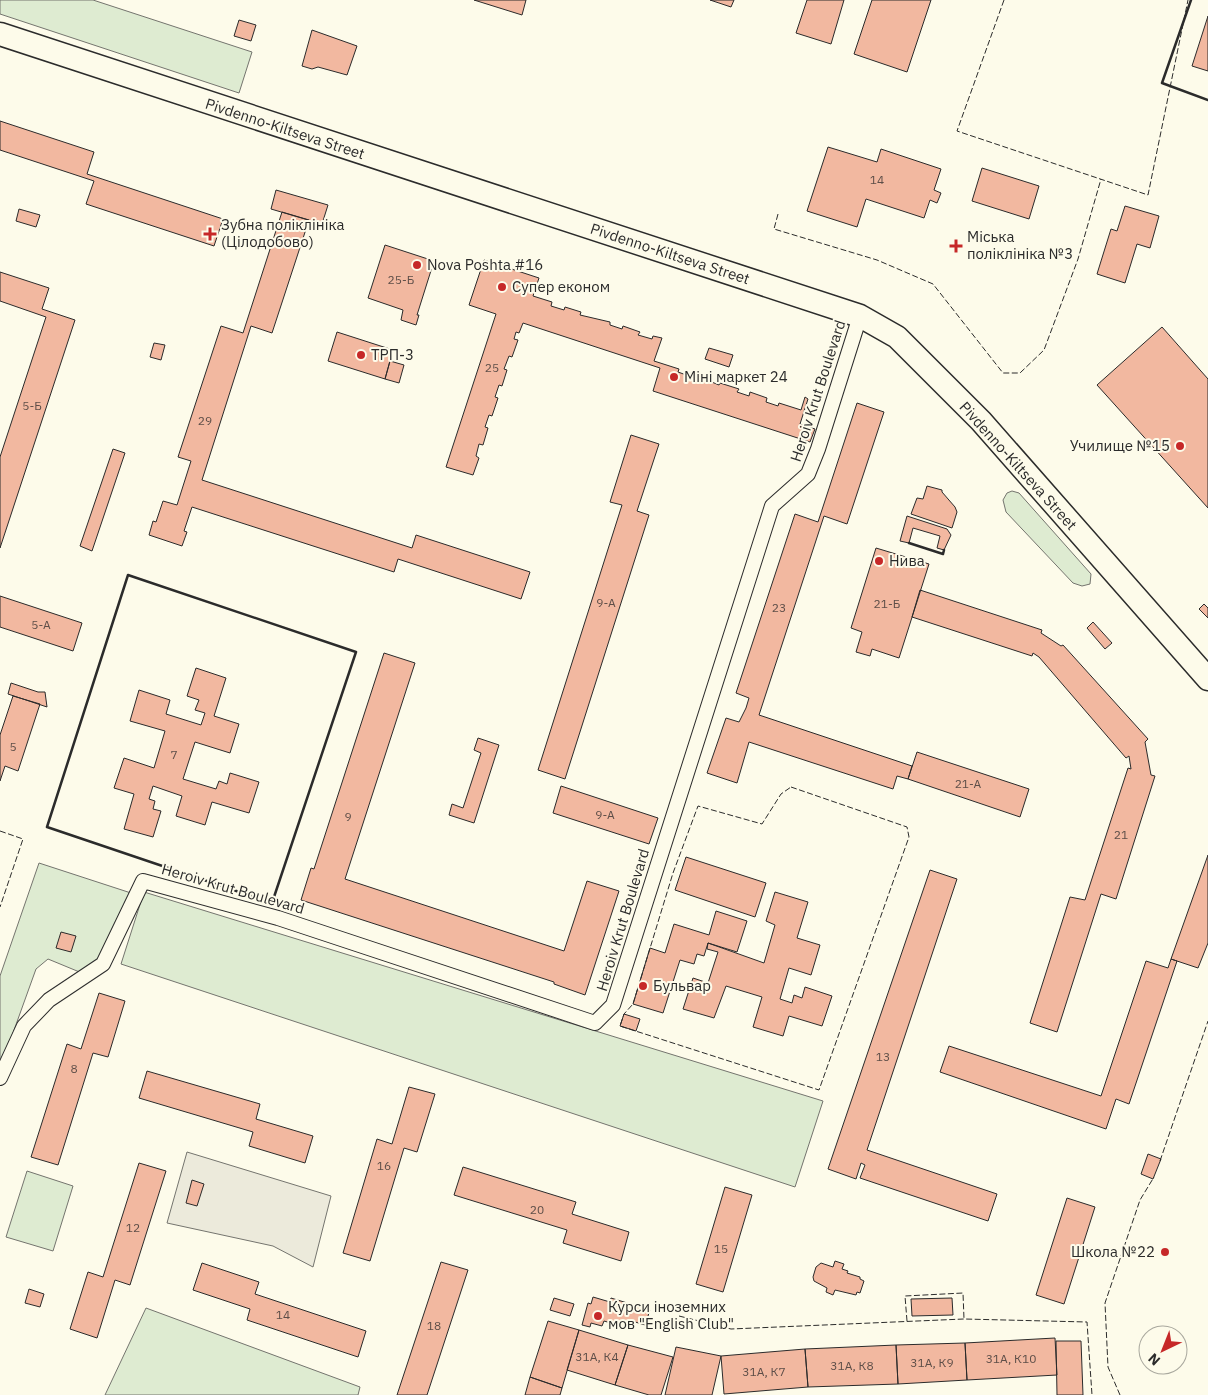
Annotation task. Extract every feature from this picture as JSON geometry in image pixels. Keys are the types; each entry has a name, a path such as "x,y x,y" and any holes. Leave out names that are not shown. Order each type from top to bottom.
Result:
{"main road":[{"name":"Pivdenno-Kiltseva Street","path":"0,34 860,316 897,337 981,421 1208,679"}],"street":[{"name":"Heroiv Krut Boulevard","path":"0,1078 24,1026 49,1000 102,964 143,881 278,918 595,1023 613,1006 772,506 808,474 821,440 860,316"}],"green space":[{"path":"0,0 93,0 252,52 239,93 0,14"},
{"path":"1012,491 1019,493 1091,574 1090,584 1082,586 1073,583 1006,512 1003,500 1007,493"},
{"path":"39,863 131,893 94,978 48,959 36,969 0,1069 0,976"},
{"path":"144,892 823,1101 795,1187 121,964"},
{"path":"27,1171 73,1186 53,1251 6,1237"},
{"path":"146,1308 360,1387 358,1395 105,1395"}],"shaded area":[{"path":"187,1152 331,1196 313,1267 273,1246 167,1223"}],"building":[{"path":"474,0 526,0 522,15"},
{"path":"710,0 734,0 731,7"},
{"path":"807,0 844,0 831,44 796,33"},
{"path":"872,0 931,0 907,72 854,54"},
{"path":"1208,16 1208,71 1192,66"},
{"path":"239,20 256,25 251,41 234,36"},
{"path":"312,30 357,46 347,75 318,67 312,69 302,66"},
{"path":"0,121 94,152 87,174 223,219 214,246 86,204 94,181 0,150"},
{"path":"828,147 877,162 881,149 941,169 934,190 941,193 937,203 930,200 924,218 866,199 857,227 807,211"},
{"path":"982,168 1039,186 1029,219 972,201"},
{"path":"276,190 328,205 322,224 271,209"},
{"path":"1125,206 1159,216 1150,248 1137,244 1125,283 1097,274 1111,229 1117,231"},
{"path":"19,209 40,215 36,227 16,221"},
{"path":"282,212 309,220 272,333 251,326 202,480 412,548 416,535 530,572 521,599 398,559 394,572 192,507 184,531 187,532 182,546 149,535 153,521 156,522 163,501 177,505 191,461 178,457 221,326 243,333"},
{"path":"385,245 434,261 417,315 419,315 416,325 401,320 403,310 368,298"},
{"path":"484,260 539,278 533,296 552,302 551,306 564,310 565,307 581,312 580,315 610,322 610,325 622,329 623,326 640,332 638,335 652,339 653,336 662,338 654,361 679,369 678,372 689,376 690,373 719,385 720,383 739,389 737,392 749,396 750,392 767,398 766,402 778,406 779,403 801,410 805,397 808,399 800,424 815,429 810,442 653,391 660,368 523,323 519,333 516,332 514,339 518,340 512,357 509,356 504,369 507,370 502,386 499,385 495,397 498,398 492,416 489,415 485,427 488,428 483,445 479,444 476,456 479,458 473,475 446,467 496,314 469,305"},
{"path":"0,272 49,288 42,309 75,320 0,548 0,457 46,317 0,301"},
{"name":"Училище №15","path":"1162,327 1208,379 1208,508 1097,385"},
{"name":"ТРП-3","path":"337,332 393,350 385,379 328,361"},
{"path":"154,343 165,345 161,360 150,357"},
{"path":"709,348 733,355 729,367 705,359"},
{"path":"390,361 404,365 399,383 385,379"},
{"path":"857,403 884,412 847,524 824,516 759,715 912,766 908,779 897,776 893,789 749,742 737,783 707,773 726,718 739,722 746,708 749,698 736,693 795,514 818,522"},
{"path":"631,435 659,444 637,511 649,515 565,779 538,770 622,505 610,502"},
{"path":"113,449 125,453 92,551 80,546"},
{"path":"927,486 942,490 955,507 957,512 952,528 911,514 917,498 923,499"},
{"path":"907,516 947,529 951,535 944,550 937,548 940,536 913,528 909,543 900,541"},
{"path":"876,548 929,564 899,658 872,649 870,656 856,652 862,632 851,628"},
{"path":"920,590 1042,630 1041,633 1061,646 1063,645 1148,739 1145,742 1151,775 1155,776 1116,899 1101,894 1057,1032 1030,1023 1070,897 1085,900 1128,768 1131,769 1129,756 1126,758 1039,657 1033,653 1032,656 912,617"},
{"path":"0,596 82,623 73,651 0,627"},
{"path":"1204,604 1208,608 1208,618 1199,609"},
{"path":"1093,622 1112,643 1105,649 1087,628"},
{"path":"384,653 415,663 345,879 564,951 587,881 619,891 585,995 554,984 554,982 301,900 311,868 314,869"},
{"path":"196,668 226,678 214,716 239,724 230,753 195,742 183,779 216,789 219,781 227,784 230,773 259,782 249,813 212,802 205,825 176,816 182,796 153,786 149,799 155,801 153,809 161,811 153,837 124,829 134,794 114,788 124,758 154,768 165,731 130,721 139,690 170,700 166,714 201,725 205,713 195,710 199,700 187,696"},
{"path":"11,683 38,692 45,692 47,707 8,694"},
{"path":"13,696 40,704 18,771 5,766 0,781 0,735"},
{"path":"478,738 499,745 474,823 449,815 452,804 463,808 481,753 474,750"},
{"path":"917,752 1029,789 1020,817 908,779"},
{"path":"561,786 658,818 649,844 553,813"},
{"path":"1208,855 1208,943 1198,968 1171,959"},
{"path":"686,857 766,883 755,917 675,890"},
{"path":"930,870 957,879 867,1150 997,1194 988,1221 860,1178 865,1165 861,1163 856,1179 828,1169"},
{"path":"775,892 808,902 797,938 820,945 811,975 789,968 780,999 792,1003 794,995 802,998 805,987 832,996 822,1026 789,1016 783,1036 753,1027 762,997 726,986 714,1018 683,1009 693,978 708,983 718,952 707,949 708,943 764,963 775,925 766,921"},
{"path":"716,911 747,921 737,952 708,943 704,956 697,954 694,964 680,960 663,1013 633,1004 650,948 665,953 674,924 709,935"},
{"path":"61,932 76,936 71,952 56,948"},
{"path":"1171,959 1177,961 1129,1104 1116,1099 1106,1129 940,1072 949,1046 1101,1096 1146,961 1168,968"},
{"path":"99,993 125,1001 108,1057 93,1053 58,1165 31,1157 67,1044 81,1049"},
{"path":"624,1014 640,1019 636,1031 620,1026"},
{"path":"147,1071 260,1104 256,1119 313,1136 305,1163 249,1146 253,1132 139,1098"},
{"path":"409,1087 435,1094 417,1152 404,1148 370,1261 343,1253 377,1139 392,1144"},
{"path":"1148,1154 1161,1159 1153,1179 1141,1174"},
{"path":"139,1163 166,1171 130,1285 115,1280 97,1338 70,1329 88,1272 103,1277"},
{"path":"463,1167 576,1202 572,1214 629,1232 621,1261 563,1243 567,1230 454,1195"},
{"path":"192,1180 204,1184 197,1206 186,1203"},
{"path":"725,1187 752,1195 723,1292 696,1284"},
{"path":"1067,1198 1095,1207 1064,1304 1036,1295"},
{"path":"835,1261 844,1264 842,1269 848,1271 847,1273 860,1277 864,1281 860,1293 857,1292 856,1295 835,1290 833,1295 826,1292 827,1288 814,1281 813,1277 816,1267 821,1263 833,1267"},
{"path":"441,1262 468,1270 427,1395 397,1395"},
{"path":"202,1263 259,1282 255,1294 366,1331 358,1357 247,1320 250,1309 193,1290"},
{"path":"29,1289 44,1294 40,1307 25,1303"},
{"path":"593,1297 610,1302 611,1298 650,1310 645,1325 632,1321 631,1325 622,1322 621,1326 604,1321 602,1326 591,1323 590,1327 582,1325 588,1303 591,1304"},
{"path":"554,1298 574,1304 570,1316 550,1310"},
{"path":"952,1298 953,1315 912,1316 911,1299"},
{"path":"548,1321 579,1330 562,1388 530,1377"},
{"path":"579,1330 628,1345 615,1385 567,1370"},
{"path":"1055,1338 1057,1375 967,1380 965,1343"},
{"path":"1056,1341 1081,1341 1083,1395 1057,1395"},
{"path":"965,1343 967,1380 898,1384 896,1345"},
{"path":"628,1345 673,1357 661,1395 649,1395 615,1385"},
{"path":"896,1345 898,1384 808,1387 805,1349"},
{"path":"676,1347 721,1356 712,1395 665,1395"},
{"path":"805,1349 808,1387 724,1394 721,1356"},
{"path":"530,1377 562,1388 560,1395 525,1395"}],"fence":[{"path":"1004,0 957,131 1148,195 1188,0"},
{"path":"778,214 774,229 877,260 933,284 1003,373 1020,373 1044,350 1078,259 1101,179"},
{"path":"791,787 907,827 909,837 819,1090 620,1026 624,1014 633,1004 673,873 698,806 762,824 781,794 791,787"},
{"path":"0,831 23,839 0,907"},
{"path":"1160,1161 1208,1021"},
{"path":"1120,1395 1108,1367 1105,1303 1140,1200 1154,1177"},
{"path":"907,1321 905,1296 963,1293 964,1319"},
{"path":"679,1316 731,1329 964,1319 1087,1322 1092,1395"}],"wall":[{"path":"1191,0 1162,83 1208,100"},
{"path":"909,543 943,554 944,550"},
{"path":"128,575 356,652 272,903 47,827 128,575"}],"place":[{"name":"Зубна поліклініка (Цілодобово)","path":"210,234"},
{"name":"Міська поліклініка №3","path":"956,246"},
{"name":"Nova Poshta #16","path":"417,265"},
{"name":"Супер економ","path":"502,287"},
{"name":"ТРП-3","path":"361,355"},
{"name":"Міні маркет 24","path":"674,377"},
{"name":"Училище №15","path":"1180,446"},
{"name":"Нива","path":"879,561"},
{"name":"Бульвар","path":"643,986"},
{"name":"Школа №22","path":"1165,1252"},
{"name":"Курси іноземних мов \"English Club\"","path":"598,1316"}]}
